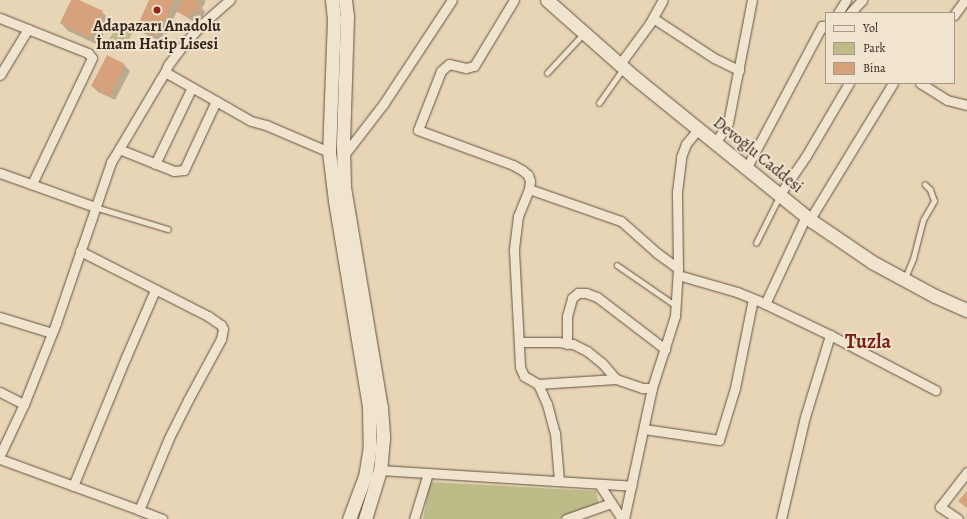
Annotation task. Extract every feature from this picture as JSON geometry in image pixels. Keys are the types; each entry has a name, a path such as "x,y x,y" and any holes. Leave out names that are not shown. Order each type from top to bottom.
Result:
{"street":[{"path":"162,519 0,457 24,404 52,333 111,162 168,65 188,39 202,24 230,0"},
{"path":"332,0 334,33 329,152 335,201 369,407 370,446 365,476 349,519"},
{"path":"345,0 347,16 344,187 381,407 383,438 380,470 365,519"},
{"path":"344,155 384,103 452,0"},
{"path":"514,0 474,66 466,68 449,64 441,71 418,130 522,170 528,175 530,181 529,188 518,216 514,251 520,367 524,376 538,384 616,379 642,388 652,388"},
{"path":"622,66 663,0"},
{"path":"716,142 728,122 752,0"},
{"path":"839,12 845,0"},
{"path":"851,12 862,0"},
{"path":"955,14 965,0"},
{"name":"Devoğlu Caddesi","path":"551,1 622,66 808,217 872,262 935,296 967,308"},
{"path":"0,18 88,53 92,58 32,184"},
{"path":"653,18 714,58 739,70"},
{"path":"748,167 822,26 825,28"},
{"path":"0,75 28,29"},
{"path":"165,72 251,121 266,125 329,152"},
{"path":"780,194 806,156 848,84"},
{"path":"765,304 808,217 892,84"},
{"path":"922,84 947,100 967,104"},
{"path":"155,164 192,87"},
{"path":"119,149 174,171 184,170 216,101"},
{"path":"623,519 652,388 665,348 676,306 678,272 676,198 681,157 686,144 698,129"},
{"path":"0,173 95,207"},
{"path":"529,188 621,222 678,272 753,298 830,335 935,390"},
{"path":"80,250 221,325 223,334 169,438 139,510"},
{"path":"73,486 126,357 156,290"},
{"path":"567,344 568,316 572,298 578,293 586,293 597,297 665,348"},
{"path":"644,429 719,440 735,388 753,298"},
{"path":"0,317 52,333"},
{"path":"781,519 805,417 830,335"},
{"path":"519,342 567,344 587,351 602,363 616,379"},
{"path":"538,384 548,404 555,433 559,481"},
{"path":"0,392 24,404"},
{"path":"380,470 631,486"},
{"path":"958,519 940,508 967,472"},
{"path":"414,519 428,473"},
{"path":"599,484 623,519"},
{"path":"566,519 611,503"}],"lane":[{"path":"547,73 585,32"},
{"path":"599,103 622,66"},
{"path":"904,280 913,259 923,220 934,201 930,190 925,185"},
{"path":"756,243 780,194"},
{"path":"95,207 168,229"},
{"path":"617,265 676,306"}],"green space":[{"path":"117,26 132,34 123,50 108,41"},
{"path":"430,482 596,491 599,506 558,519 423,519"}],"building":[{"path":"71,0 79,0 103,11 90,38 60,23"},
{"name":"Adapazarı Anadolu İmam Hatip Lisesi","path":"149,0 174,0 161,29 158,28 154,36 139,29 142,21 140,20"},
{"path":"182,0 198,0 196,3 200,5 196,12 192,10 188,18 176,11"},
{"path":"107,55 125,64 109,96 91,86"},
{"path":"967,491 967,508 958,501"}],"place":[{"name":"Adapazarı Anadolu İmam Hatip Lisesi","path":"157,10"}],"district":[{"name":"Tuzla","path":"868,341"}]}
